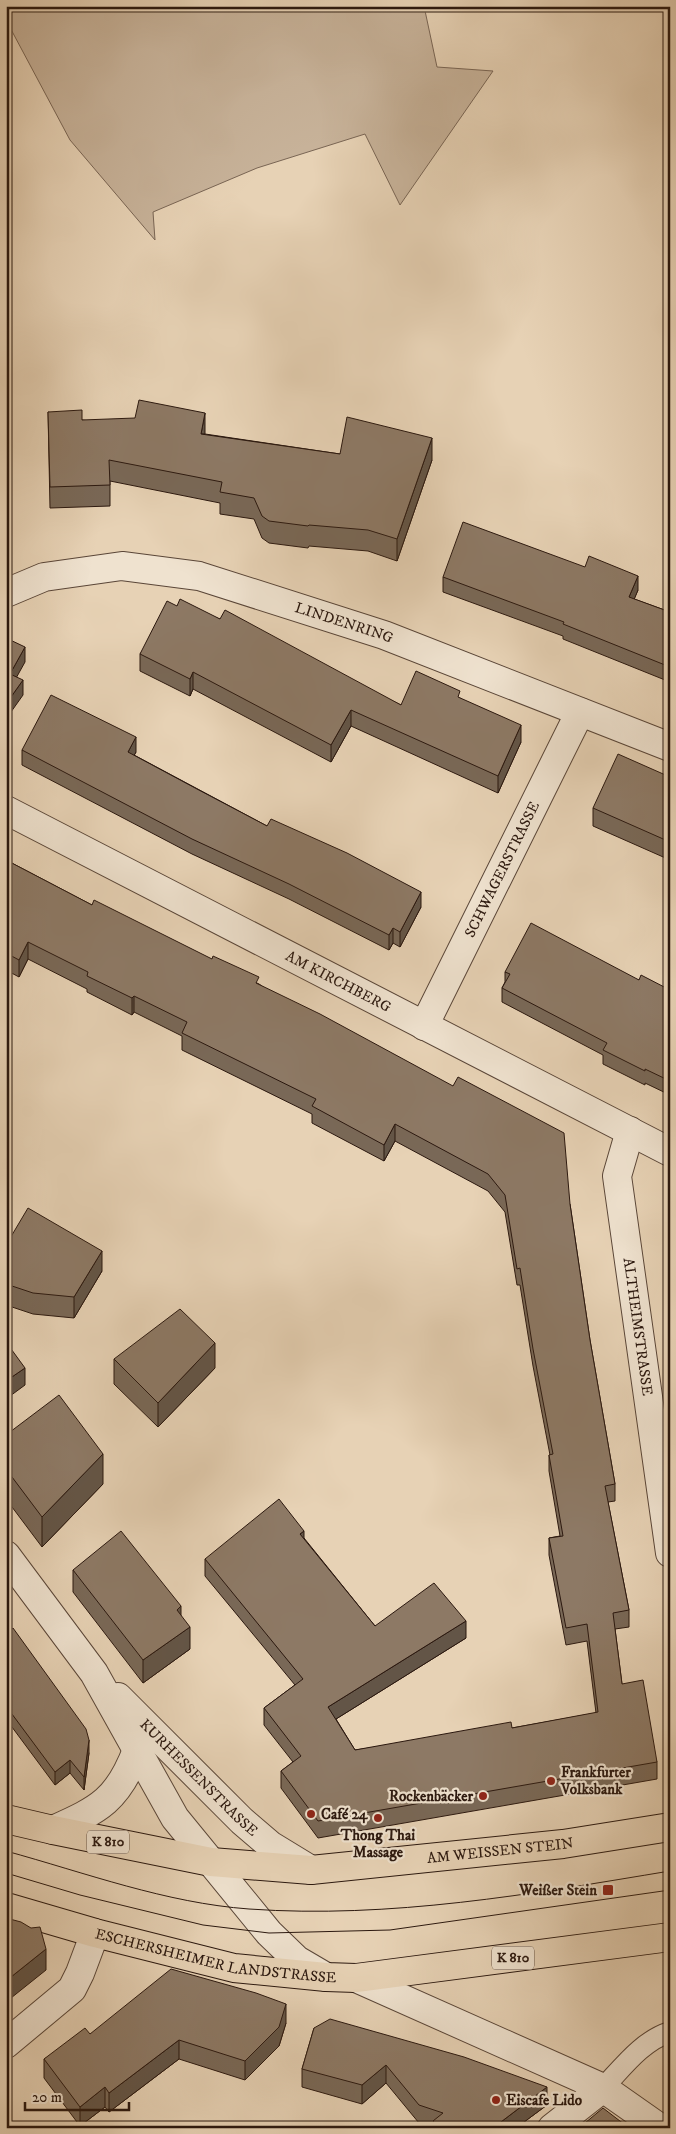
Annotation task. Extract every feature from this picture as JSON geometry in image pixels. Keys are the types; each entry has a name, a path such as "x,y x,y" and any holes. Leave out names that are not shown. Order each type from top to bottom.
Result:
{"main road":[{"name":"K 810","path":"6,1819 211,1862"},
{"name":"AM WEISSEN STEIN","path":"211,1862 311,1870 563,1844 670,1827"},
{"name":"ESCHERSHEIMER LANDSTRASSE","path":"6,1907 95,1933 234,1968 326,1978"},
{"name":"K 810","path":"326,1978 356,1978 670,1937"}],"street":[{"name":"LINDENRING","path":"6,593 44,578 122,566 199,576 384,635 670,747"},
{"name":"SCHWAGERSTRASSE","path":"424,1026 580,712"},
{"name":"AM KIRCHBERG","path":"6,810 670,1152"},
{"name":"ALTHEIMSTRASSE","path":"630,1131 617,1176 670,1553"},
{"name":"KURHESSENSTRASSE","path":"6,1555 94,1673 175,1818 211,1862"},
{"name":"KURHESSENSTRASSE","path":"94,1673 242,1821 270,1845 311,1870"},
{"name":"KURHESSENSTRASSE","path":"52,1830 89,1814 114,1794 130,1768 137,1750"},
{"name":"ESCHERSHEIMER LANDSTRASSE","path":"211,1862 269,1933 297,1960 326,1978"},
{"path":"6,2044 72,1989 95,1933"},
{"path":"356,1978 603,2088 660,2128"},
{"path":"552,2128 603,2088"}],"lane":[{"path":"603,2088 642,2047 658,2036 670,2032"}],"shaded area":[{"path":"6,6 424,6 437,67 493,71 400,205 365,134 257,168 153,212 155,240 70,140 6,20"}],"building":[{"path":"139,400 205,413 201,434 340,454 347,417 432,438 397,539 368,530 269,521 262,516 254,498 220,492 222,482 109,460 110,485 50,487 48,412 82,410 82,420 135,418"},
{"path":"463,522 585,567 589,556 638,576 629,597 670,612 670,667 563,624 564,622 443,577"},
{"path":"180,599 220,619 225,610 401,705 416,671 460,691 458,697 521,725 498,776 351,710 331,745 193,672 190,679 140,654 167,601 177,606"},
{"path":"6,638 25,647 10,674 23,680 6,704"},
{"path":"51,695 136,737 128,752 197,789 267,826 271,819 347,853 421,892 400,932 393,928 389,935 289,884 192,839 22,750"},
{"path":"618,754 670,777 670,842 593,808"},
{"path":"6,860 92,905 94,900 212,959 213,956 259,977 256,983 320,1014 453,1086 458,1077 564,1133 570,1204 590,1340 615,1484 605,1486 629,1610 613,1613 622,1684 643,1680 657,1762 318,1821 281,1771 301,1756 264,1708 303,1679 205,1559 279,1499 304,1531 300,1534 375,1626 434,1583 466,1621 328,1707 355,1750 511,1722 512,1728 598,1712 587,1624 566,1628 549,1538 563,1536 549,1455 553,1454 520,1268 517,1269 505,1195 488,1174 395,1124 384,1145 312,1106 316,1099 182,1033 187,1022 87,976 88,972 28,942 19,960 6,953"},
{"path":"531,923 639,980 641,975 670,990 670,1081 603,1050 607,1043 502,988 510,974 505,972"},
{"path":"28,1208 102,1251 74,1297 33,1293 6,1284 6,1245"},
{"path":"180,1309 215,1343 158,1403 114,1359"},
{"path":"6,1342 25,1368 6,1381"},
{"path":"59,1395 103,1454 42,1517 6,1469 6,1435"},
{"path":"121,1531 181,1606 177,1610 190,1627 143,1660 73,1570"},
{"path":"13,1628 86,1729 89,1740 84,1777 70,1760 55,1772 6,1706 6,1634"},
{"path":"6,1918 21,1922 31,1928 40,1927 46,1949 6,1981"},
{"path":"171,1969 256,1993 286,2004 279,2027 245,2061 179,2040 109,2093 105,2087 80,2107 44,2059 85,2028 90,2034"},
{"path":"330,2019 464,2057 547,2087 493,2128 439,2128 433,2121 443,2113 419,2105 386,2065 362,2085 302,2069 314,2028"},
{"path":"603,2108 629,2128 579,2128"}],"tram line":[{"path":"6,1851 157,1894 218,1906 302,1911 355,1911 460,1902 513,1896 670,1871"},
{"path":"6,1873 80,1895 203,1925 269,1933 390,1930 670,1890"}],"place":[{"name":"Frankfurter Volksbank","path":"551,1781"},
{"name":"Rockenbäcker","path":"483,1796"},
{"name":"Café 24","path":"311,1814"},
{"name":"Thong Thai Massage","path":"378,1818"},
{"name":"Weißer Stein","path":"608,1890"},
{"name":"Eiscafe Lido","path":"496,2100"}]}
